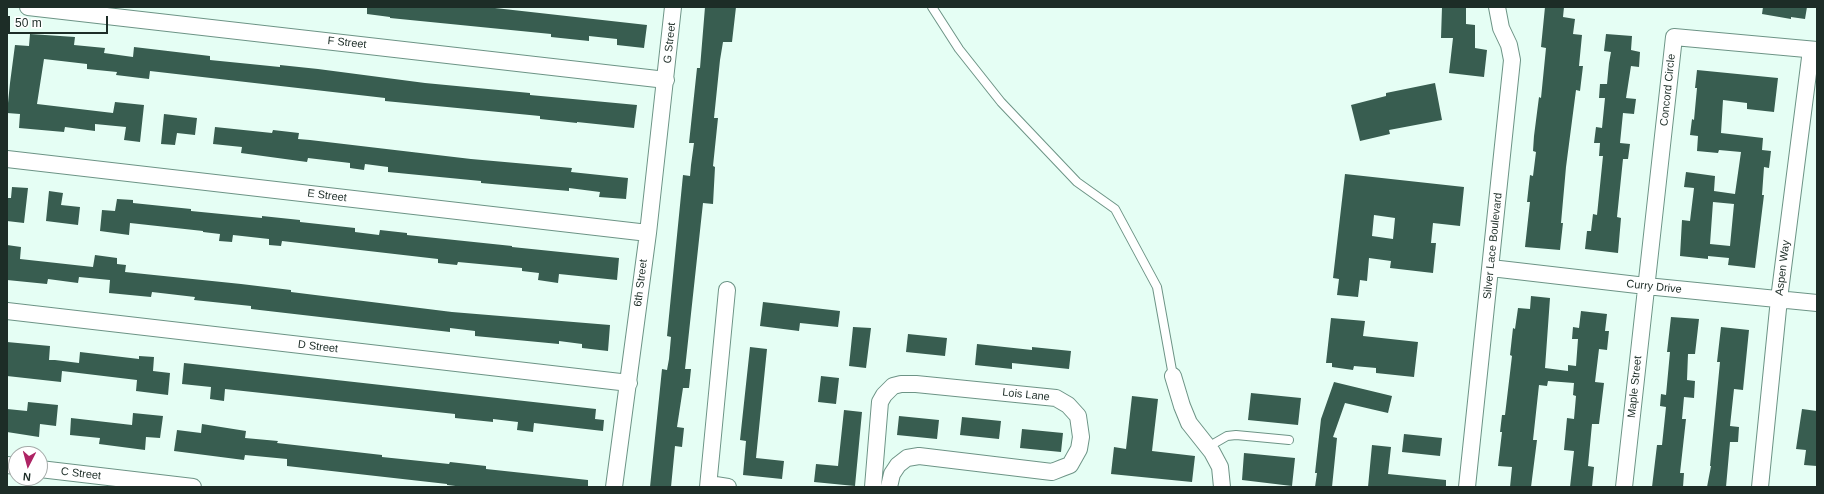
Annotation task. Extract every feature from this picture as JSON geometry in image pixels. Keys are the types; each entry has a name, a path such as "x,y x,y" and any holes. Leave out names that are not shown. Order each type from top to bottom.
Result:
{"street":[{"name":"F Street","path":"28,7 666,80"},
{"name":"G Street","path":"666,80 673,7"},
{"name":"Silver Lace Boulevard","path":"1467,487 1512,60 1509,45 1501,28 1497,7"},
{"name":"Concord Circle","path":"1646,286 1674,37 1814,50"},
{"name":"Aspen Way","path":"1760,487 1779,299 1814,50"},
{"name":"6th Street","path":"614,487 629,383 666,80"},
{"name":"E Street","path":"7,160 648,233"},
{"name":"Curry Drive","path":"1491,268 1646,286 1817,303"},
{"name":"Maple Street","path":"1624,487 1646,286"},
{"path":"727,290 708,486 728,487"},
{"name":"D Street","path":"7,312 629,383"},
{"path":"1173,376 1189,423 1208,447 1220,467 1222,487"},
{"name":"Lois Lane","path":"873,487 880,402 884,394 893,386 901,384 916,384 1056,398 1068,405 1078,416 1081,437 1079,449 1070,465 1052,472 919,456 906,458 898,465 892,474 889,487"},
{"name":"C Street","path":"48,470 193,487"}],"lane":[{"path":"932,7 959,49 1001,102 1077,182 1115,209 1157,288 1173,376"},
{"path":"1208,447 1227,436 1289,440"}],"building":[{"path":"367,7 486,7 647,25 644,48 617,45 617,39 589,36 589,41 551,37 551,34 390,18 367,14"},
{"path":"705,7 736,7 732,42 723,42 720,60 714,118 718,118 713,166 715,167 713,204 703,203 685,369 691,369 689,388 683,388 677,427 684,428 682,447 675,446 671,487 650,487 662,369 667,370 669,359 671,337 667,336 683,175 690,176 694,143 689,143 697,68 700,68"},
{"path":"1442,7 1466,7 1466,24 1475,25 1475,48 1487,50 1484,77 1449,73 1453,38 1441,38"},
{"path":"1545,7 1564,7 1563,17 1575,19 1573,34 1582,35 1579,66 1583,66 1580,91 1576,90 1566,167 1560,250 1525,247 1530,202 1527,202 1530,175 1533,176 1536,152 1533,151 1534,136 1539,97 1541,98 1546,48 1541,47"},
{"path":"1763,7 1807,7 1805,19 1791,17 1791,19 1762,14"},
{"path":"30,34 75,37 74,45 105,48 104,53 133,57 134,47 210,56 210,60 318,69 425,83 530,93 530,95 637,105 634,128 540,119 540,116 385,101 385,98 150,71 149,79 116,75 117,72 87,69 87,64 44,59 37,104 113,113 115,102 144,105 140,142 124,140 126,127 95,124 95,131 65,127 64,132 19,128 20,114 7,113 10,83 15,45 29,46"},
{"path":"1606,34 1632,36 1631,50 1640,52 1639,67 1631,66 1626,98 1636,99 1634,114 1623,113 1620,143 1630,144 1628,159 1623,159 1617,217 1621,218 1618,253 1585,249 1587,231 1591,231 1593,214 1597,215 1603,156 1599,156 1600,143 1594,143 1596,127 1602,128 1605,98 1599,98 1600,84 1607,84 1611,52 1604,51"},
{"path":"1697,70 1778,78 1774,112 1747,109 1747,103 1723,100 1721,133 1763,138 1762,150 1771,151 1769,168 1764,167 1762,195 1764,195 1755,268 1728,265 1729,258 1708,256 1708,259 1680,256 1682,220 1690,221 1694,188 1684,187 1686,172 1715,176 1714,191 1735,194 1741,152 1719,150 1718,153 1697,151 1698,136 1690,135 1692,119 1694,120 1697,88 1695,88","holes":["1713,202 1734,204 1730,246 1710,244"]},
{"path":"1435,83 1442,120 1389,130 1390,134 1360,141 1351,105 1386,96 1386,93"},
{"path":"164,114 197,118 195,135 177,133 175,145 161,144"},
{"path":"215,127 272,133 273,130 299,133 298,139 471,159 572,168 571,172 628,178 626,199 599,197 600,192 569,188 569,191 481,183 481,181 388,172 388,167 365,164 364,170 350,168 350,163 308,158 307,162 241,153 242,147 213,144"},
{"path":"1345,174 1464,187 1460,226 1433,223 1431,243 1436,243 1433,273 1390,268 1391,261 1369,258 1367,281 1360,280 1358,297 1337,295 1339,279 1333,278","holes":["1374,215 1395,218 1393,239 1372,236"]},
{"path":"12,187 28,188 24,223 7,221 7,198 11,198"},
{"path":"49,191 63,193 61,205 80,207 78,225 46,221"},
{"path":"117,199 133,200 133,203 191,209 191,211 300,220 300,222 355,228 355,232 379,235 380,230 407,233 407,235 619,258 617,280 559,274 558,283 538,280 539,273 522,271 522,268 458,262 457,265 438,263 438,259 282,241 281,246 269,245 269,239 233,235 232,242 219,241 220,234 130,223 129,235 100,231 102,210 115,211"},
{"path":"7,245 21,247 20,259 93,267 95,255 117,258 117,264 126,265 125,272 291,290 291,292 452,312 610,325 608,351 582,348 582,344 559,341 559,344 475,336 475,331 450,328 450,332 251,309 251,306 194,300 195,297 152,292 151,297 109,293 110,280 79,277 78,283 48,279 47,284 7,280"},
{"path":"1531,296 1550,298 1545,368 1568,371 1568,365 1576,366 1578,339 1572,339 1573,327 1579,328 1581,311 1607,314 1605,331 1609,331 1607,350 1599,349 1595,382 1604,383 1599,424 1592,424 1588,466 1594,467 1592,487 1570,487 1574,451 1564,450 1567,418 1574,419 1576,396 1573,395 1574,383 1548,381 1547,386 1539,385 1533,440 1537,440 1531,487 1510,487 1512,467 1498,466 1502,432 1500,432 1502,415 1505,415 1512,356 1510,355 1513,328 1515,329 1518,308 1530,309"},
{"path":"763,302 840,311 838,327 800,323 799,331 760,326"},
{"path":"1671,317 1699,319 1695,354 1688,354 1687,380 1695,381 1694,398 1684,397 1682,419 1686,419 1680,473 1684,473 1683,487 1652,487 1657,445 1662,445 1666,407 1660,406 1661,394 1666,395 1670,352 1667,352"},
{"path":"1331,318 1365,321 1363,336 1418,342 1414,377 1376,373 1376,368 1354,366 1353,370 1332,367 1332,363 1326,363"},
{"path":"853,327 871,328 866,368 849,366"},
{"path":"1721,327 1749,330 1743,390 1734,389 1730,426 1739,427 1738,442 1730,442 1726,487 1707,487 1711,466 1720,362 1717,362"},
{"path":"908,334 947,338 945,356 906,352"},
{"path":"7,342 50,346 49,360 79,363 80,352 139,359 139,356 154,357 153,371 170,373 168,395 136,391 137,380 62,371 61,382 7,376"},
{"path":"977,344 1032,350 1032,347 1071,351 1069,369 1012,363 1012,369 975,365"},
{"path":"750,347 767,349 756,458 784,461 782,479 743,475 746,441 740,440"},
{"path":"184,363 596,409 595,419 604,420 603,431 534,423 533,432 517,430 518,422 493,419 493,422 455,418 455,414 225,389 224,401 210,399 211,387 182,384"},
{"path":"821,376 839,378 836,404 818,402"},
{"path":"1334,382 1392,396 1388,413 1345,403 1333,437 1337,438 1332,487 1315,487 1317,473 1315,473 1321,419"},
{"path":"1251,393 1301,398 1298,425 1248,420"},
{"path":"1132,396 1158,399 1152,451 1195,456 1192,482 1111,474 1114,447 1126,449"},
{"path":"28,402 58,405 56,426 40,424 39,437 7,432 7,409 27,411"},
{"path":"1802,409 1817,411 1817,466 1804,465 1806,450 1796,449"},
{"path":"844,410 862,412 855,486 814,482 816,464 838,466"},
{"path":"133,413 163,416 160,438 146,437 145,450 99,444 100,438 70,435 71,418 132,425"},
{"path":"899,416 939,420 937,439 897,435"},
{"path":"962,417 1001,421 999,439 960,435"},
{"path":"202,424 246,431 245,438 278,441 277,443 382,455 382,457 486,466 486,469 588,480 588,487 464,487 287,466 287,459 245,455 244,460 174,451 177,430 201,433"},
{"path":"1022,429 1063,433 1061,452 1020,448"},
{"path":"1404,434 1442,438 1440,456 1402,452"},
{"path":"1372,445 1391,447 1388,474 1446,480 1446,487 1368,487"},
{"path":"1244,453 1295,458 1292,486 1242,480"}]}
